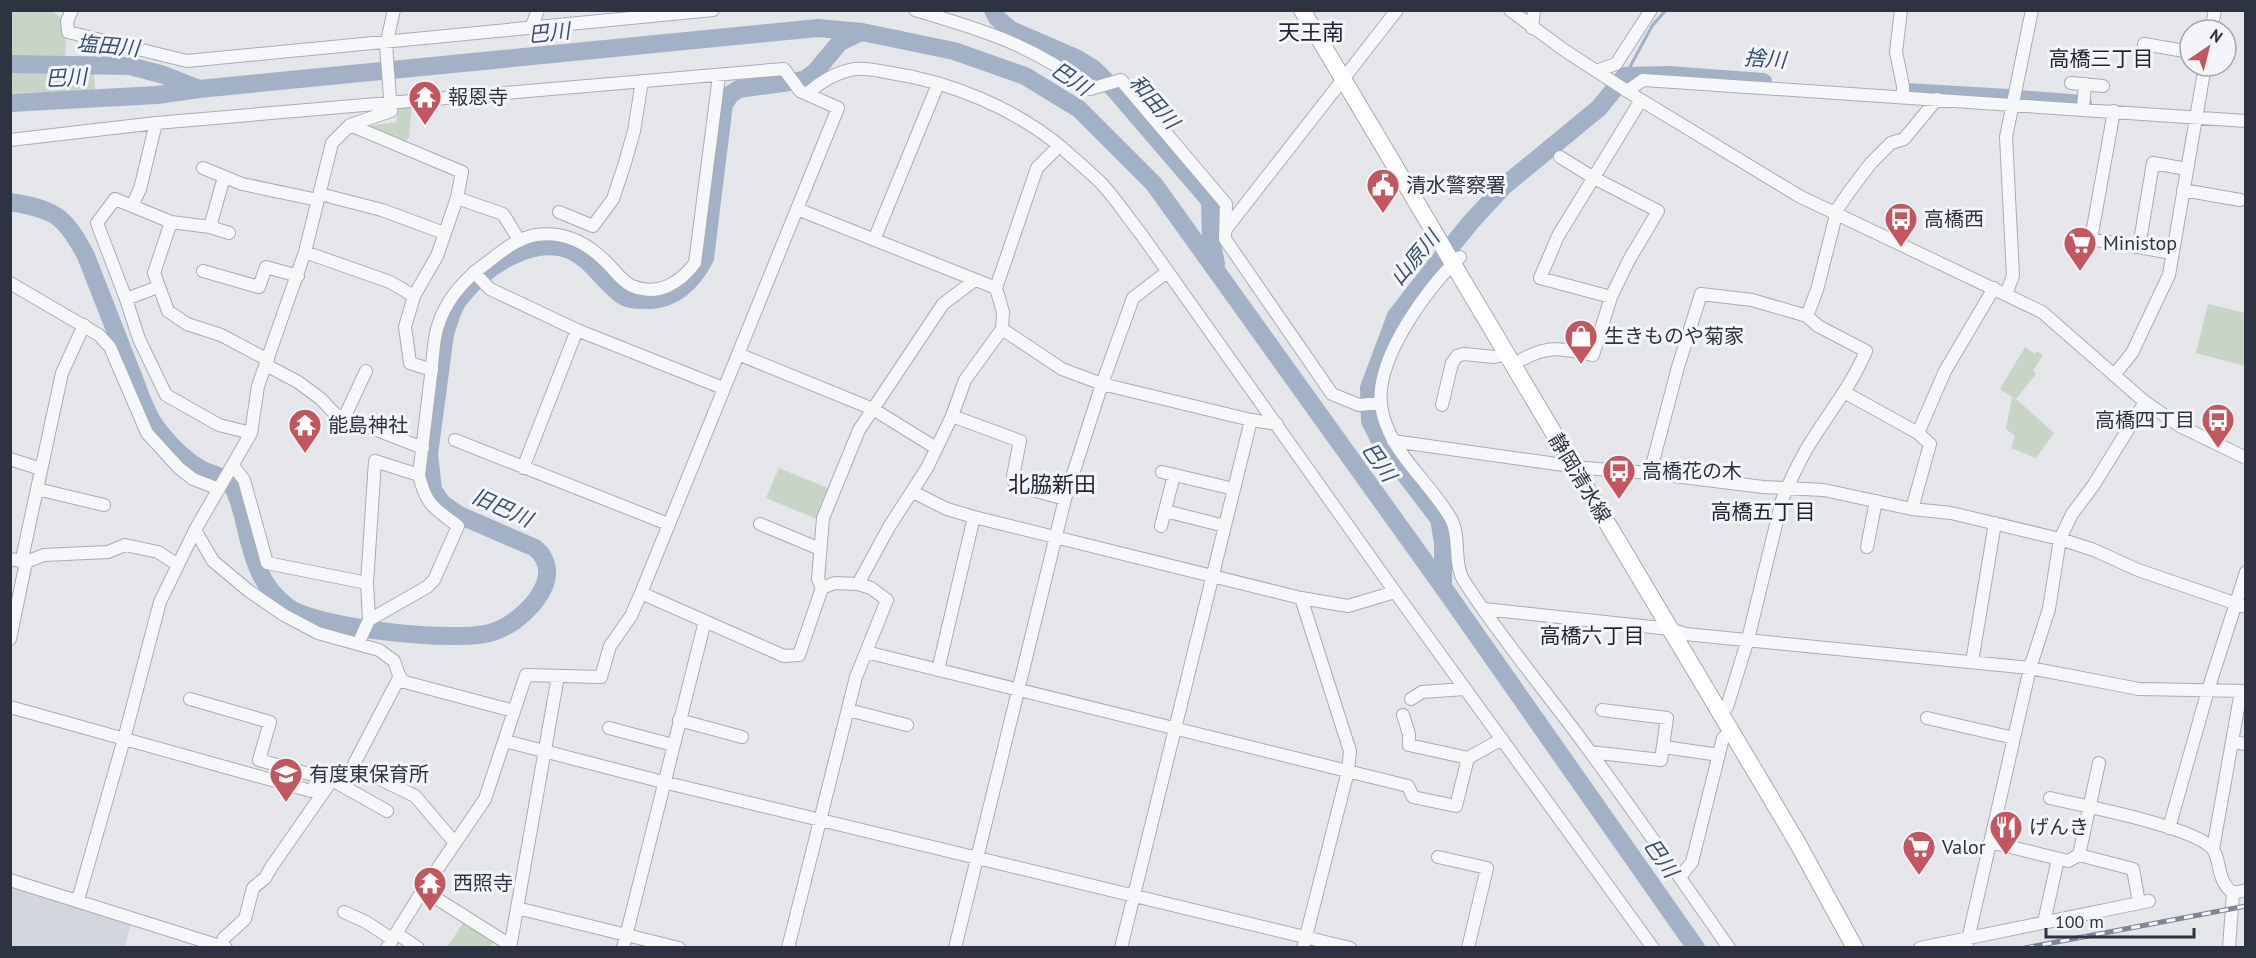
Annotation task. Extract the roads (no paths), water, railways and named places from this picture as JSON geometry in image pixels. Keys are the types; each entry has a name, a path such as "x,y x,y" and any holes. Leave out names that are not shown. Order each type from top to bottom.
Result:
{"main road":[{"name":"静岡清水線","path":"1302,10 1346,77 1677,632 1731,732 1797,842 1855,948"},
{"name":"静岡清水線","path":"1315,10 1346,77"},
{"name":"静岡清水線","path":"1677,632 1727,707 1805,837 1865,948"}],"street":[{"path":"72,10 68,21 68,32 187,61 713,10"},
{"path":"78,900 160,602 195,530 251,433 258,386 298,276 332,143 350,125 391,111 386,43 394,10"},
{"path":"531,28 538,10"},
{"path":"915,10 982,29 1028,49 1065,70 1090,89 1121,80 1226,204 1225,239 1332,394 1359,405 1381,403"},
{"path":"1226,229 1397,10"},
{"path":"1510,10 1532,28 1600,74 1753,169 1835,214 2042,312 2145,402 2180,426 2246,458"},
{"path":"1532,28 1534,10"},
{"path":"1600,74 1616,64 1651,10"},
{"path":"1901,10 1896,52 1903,97"},
{"path":"2006,294 2013,276 2006,137 2032,10"},
{"path":"2144,44 2178,50"},
{"path":"10,140 156,123 784,69 803,92 838,108 641,593 631,616 610,646 601,676 526,675 485,799 392,940"},
{"path":"803,92 841,73 857,69 908,76 938,84 984,101 1023,122 1059,146 1102,184 1141,234 1395,592 1653,948"},
{"path":"366,626 427,587 434,580 458,526 430,505 422,491 418,475 437,330 454,293 474,272 519,240 534,235 565,235 581,242 593,250 621,278 644,289 674,285 685,277 695,263 719,76"},
{"path":"2114,375 2137,343 2169,274 2203,78"},
{"path":"1625,90 1642,80 2012,105 2084,104 2114,111 2246,121"},
{"path":"559,212 593,226 613,200 634,131 642,81"},
{"path":"2071,83 2103,86"},
{"path":"874,240 938,84"},
{"path":"2084,104 2085,84"},
{"path":"1807,316 1818,290 1835,214 1871,163 1892,142 1904,139 1937,99"},
{"path":"1611,297 1540,279 1558,236 1641,100"},
{"path":"2114,111 2091,239 2172,253"},
{"path":"132,206 140,189 156,123"},
{"path":"350,125 462,172 457,198 437,256 414,296 405,327 410,363 432,370"},
{"path":"858,584 889,527 914,492 952,416 965,380 1002,329 1003,312 996,288 1037,168 1059,146"},
{"path":"1442,405 1452,363 1457,356 1464,354 1514,357 1560,349 1593,355 1611,297 1629,260 1658,211 1594,178 1560,156"},
{"path":"2139,247 2152,163 2187,169"},
{"path":"203,168 242,184 382,210 444,233"},
{"path":"210,227 224,177"},
{"path":"2183,190 2240,200"},
{"path":"457,198 503,214 519,240"},
{"path":"229,233 210,227 171,222 115,199 97,224 139,339 166,395 219,425 251,433"},
{"path":"797,209 996,288"},
{"path":"171,222 154,273 168,311 187,324 220,335 298,382 321,399 335,414 423,448"},
{"path":"305,252 390,282 414,296"},
{"path":"1456,260 1406,322 1386,373 1381,391 1381,403 1393,441 1453,521 1462,578 1590,752 1729,948"},
{"path":"203,270 259,287 266,267 298,276"},
{"path":"474,272 490,289 577,330 723,388"},
{"path":"955,948 1065,499 1102,384 1133,298 1167,272"},
{"path":"641,593 784,656 799,656 822,588 818,579 823,518 859,430 943,304 975,280"},
{"path":"10,283 84,325 99,335 110,347 147,433 178,468 193,479 244,480 267,563 367,583"},
{"path":"126,299 158,287"},
{"path":"1918,433 1945,371 1994,288"},
{"path":"1650,473 1678,368 1701,294 1752,300 1807,316 1818,326 1866,351 1857,372 1806,450 1787,487 1748,639 1727,707"},
{"path":"10,639 26,562 23,554 62,373 84,325"},
{"path":"1002,329 1062,369 1102,384 1251,420 1277,424"},
{"path":"523,468 577,330"},
{"path":"738,354 873,409 936,448"},
{"path":"344,418 366,371"},
{"path":"1844,392 1918,433 1930,444 1912,509"},
{"path":"1967,942 2030,668 2049,609 2060,539 2072,514 2093,486 2145,402"},
{"path":"952,416 1020,441 1014,482 1022,487 1065,499"},
{"path":"1121,948 1251,420"},
{"path":"455,440 668,524"},
{"path":"1393,441 1579,468 1650,473 1763,488 1824,490 1912,509 1951,513 2094,549 2138,570 2241,605"},
{"path":"10,459 41,469"},
{"path":"358,644 366,626 375,461 418,475"},
{"path":"1161,526 1165,512 1168,473 1234,489"},
{"path":"37,489 104,505"},
{"path":"914,492 947,509 974,517 1301,598 1348,606 1395,592"},
{"path":"1867,547 1876,501"},
{"path":"1165,512 1224,526"},
{"path":"938,670 974,517"},
{"path":"1972,662 1995,523"},
{"path":"760,524 820,549"},
{"path":"195,530 213,561 249,591 284,615 318,633 380,650 394,661 401,681 514,711"},
{"path":"10,559 26,562 44,555 108,552 125,545 158,552 178,565"},
{"path":"2169,828 2208,690 2241,605 2246,572"},
{"path":"788,948 856,677 887,600 871,588 858,584 834,583 822,588"},
{"path":"1301,598 1350,751 1348,771 1304,942"},
{"path":"1484,609 1677,632 2030,668 2139,689 2243,691 2213,849 2225,886 2239,892 2229,948"},
{"path":"624,941 705,621"},
{"path":"866,652 1408,786 1413,797 1456,806 1468,758"},
{"path":"400,676 353,766 415,796 455,843"},
{"path":"423,890 510,946 558,676"},
{"path":"1411,699 1422,692 1465,689"},
{"path":"10,707 311,791 320,777 259,760 270,722 190,699"},
{"path":"848,710 907,725"},
{"path":"1590,752 1661,760 1667,718 1602,710"},
{"path":"1403,715 1409,734 1409,745 1468,758 1502,739"},
{"path":"1927,718 2014,738"},
{"path":"679,720 742,737"},
{"path":"609,728 673,744"},
{"path":"1680,877 1692,862 1723,738 1731,732"},
{"path":"505,741 663,782 1133,895 1304,942 1350,948"},
{"path":"2232,742 2246,744"},
{"path":"1664,747 1719,755"},
{"path":"2079,855 2099,763"},
{"path":"10,880 223,947 224,938 245,920 253,888 265,878 332,780 387,811"},
{"path":"2050,798 2169,828 2195,837 2213,849"},
{"path":"1920,948 1967,942 2044,922 2144,902 2133,869 2079,855 2068,861 1990,842"},
{"path":"1438,857 1487,868 1468,948"},
{"path":"2044,922 2058,859"},
{"path":"517,908 624,941 679,948"},
{"path":"344,912 366,922 392,940 418,948"}],"waterway":[{"name":"和田川","path":"993,10 997,18 1011,30 1076,58 1094,69 1113,88 1210,201 1211,239 1216,264"},
{"name":"山原川","path":"1625,76 1652,26 1666,10"},
{"name":"巴川","path":"10,103 157,95 818,28 862,32 954,51 1025,76 1079,109 1154,184 1443,587 1696,948"},
{"name":"旧巴川","path":"10,202 38,208 57,217 65,223 79,242 143,403 155,426 184,457 201,469 226,480 232,486 239,501 257,566 262,578 277,598 304,615 388,632 450,636 493,632 509,624 531,607 545,584 547,569 544,560 535,548 459,515 442,503 433,490 429,454 445,334 458,301 471,286 496,265 526,250 542,247 557,247 579,255 614,289 629,299 656,299 682,288 695,275 705,258 724,104 731,94 739,89 804,80 815,72 840,42 861,32"},
{"name":"塩田川","path":"10,64 130,66 164,75 197,88"},
{"name":"山原川","path":"1443,587 1443,542 1439,519 1381,443 1370,421 1369,388 1396,316 1471,222 1504,186 1599,108 1625,76 1668,75 1763,82"},
{"name":"捨川","path":"1906,92 2008,98"},
{"name":"捨川","path":"2018,99 2083,104"}],"railway":[{"path":"2025,948 2246,906"}],"place":[{"name":"報恩寺","path":"425,126"},
{"name":"清水警察署","path":"1383,214"},
{"name":"高橋西","path":"1901,248"},
{"name":"Ministop","path":"2080,272"},
{"name":"生きものや菊家","path":"1581,365"},
{"name":"高橋四丁目","path":"2218,449"},
{"name":"能島神社","path":"305,454"},
{"name":"高橋花の木","path":"1619,500"},
{"name":"有度東保育所","path":"286,803"},
{"name":"げんき","path":"2006,856"},
{"name":"Valor","path":"1919,876"},
{"name":"西照寺","path":"430,912"}],"district":[{"name":"天王南","path":"1311,32"},
{"name":"高橋三丁目","path":"2101,59"},
{"name":"北脇新田","path":"1052,484"},
{"name":"高橋五丁目","path":"1763,512"},
{"name":"高橋六丁目","path":"1592,636"}]}
